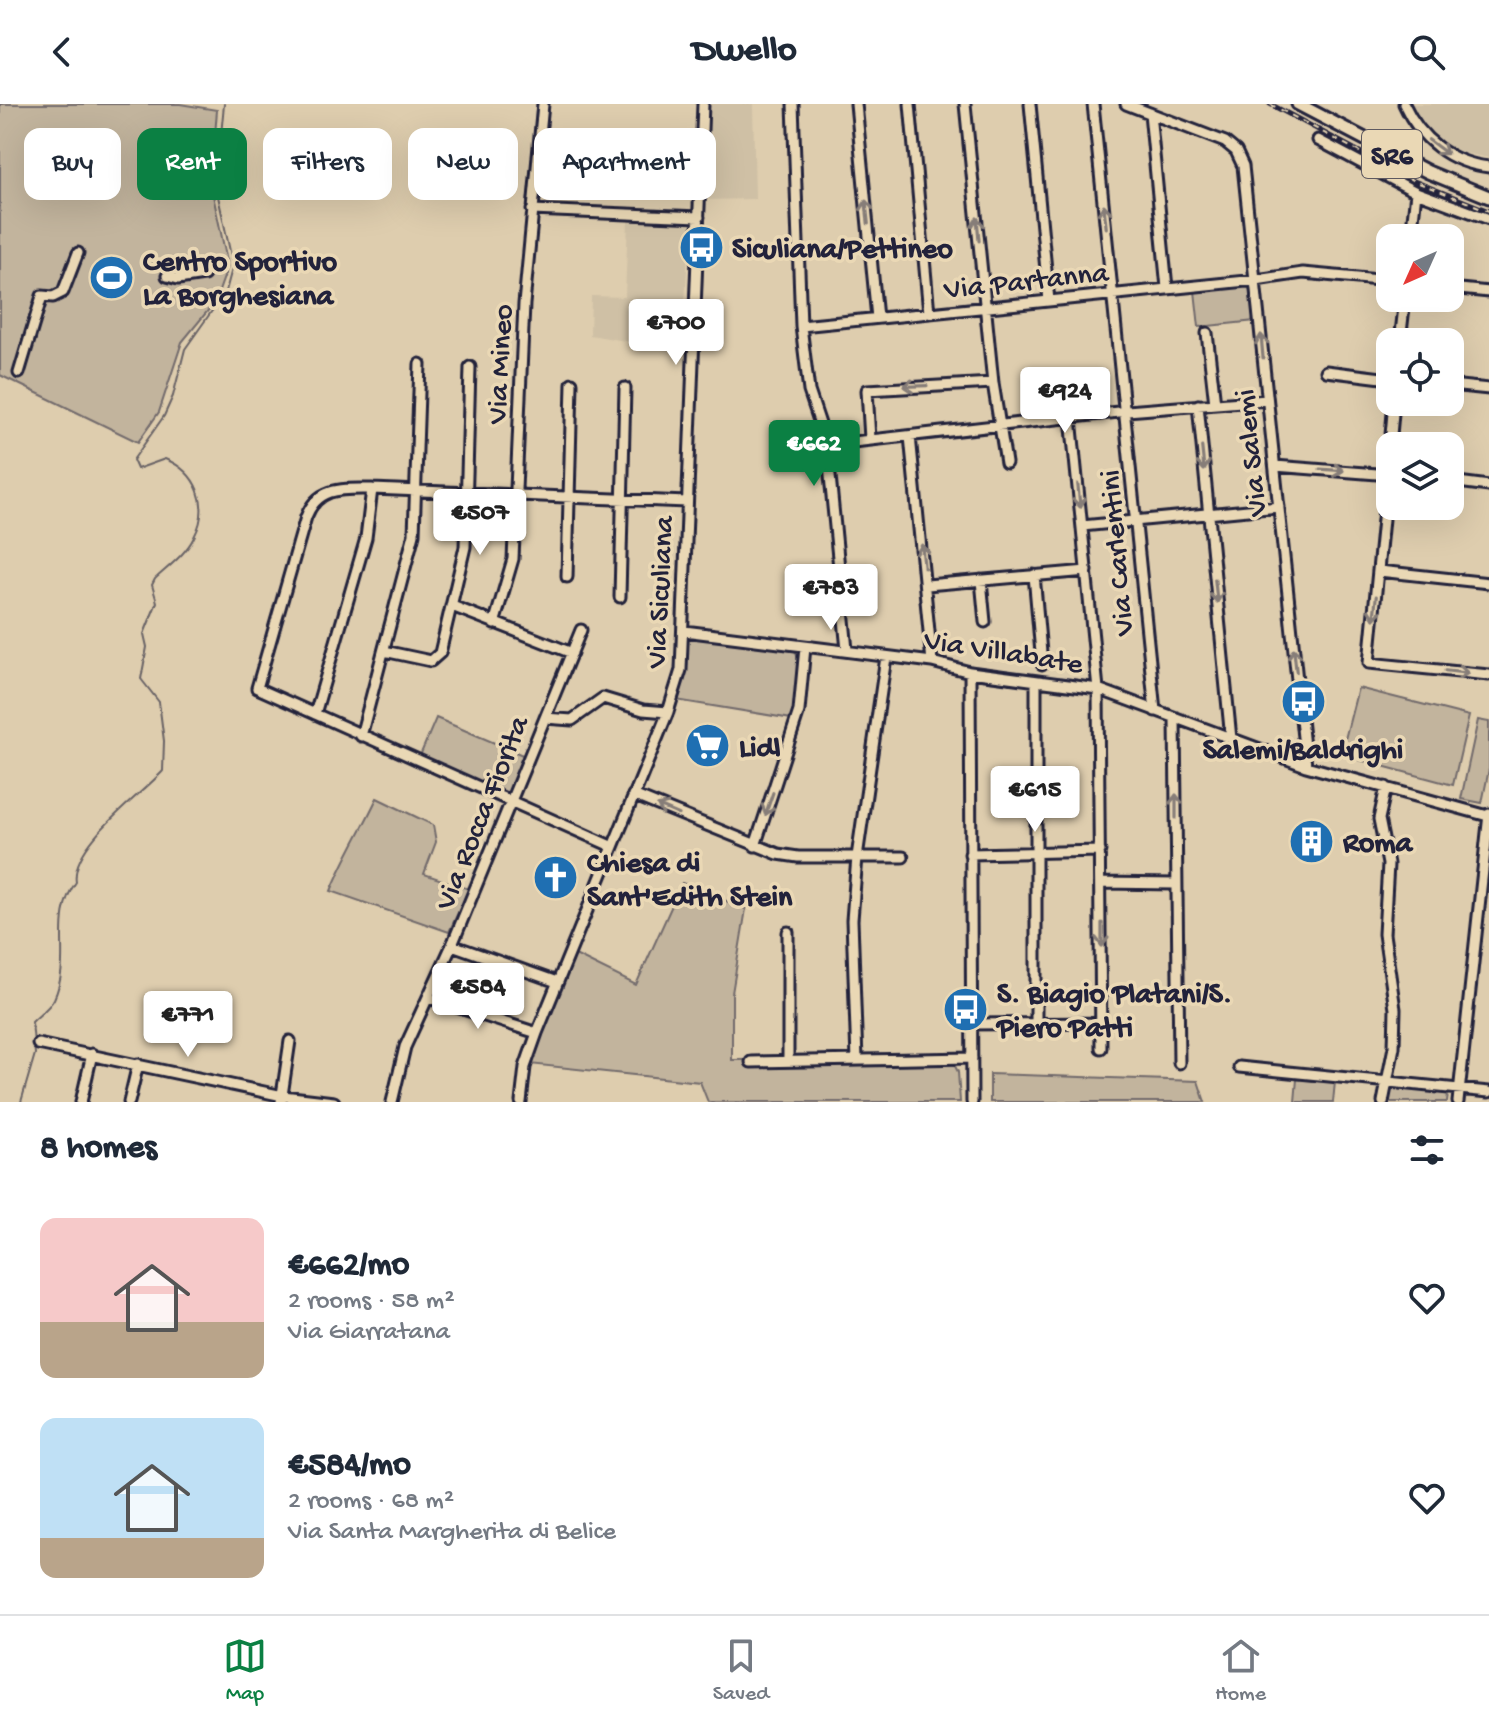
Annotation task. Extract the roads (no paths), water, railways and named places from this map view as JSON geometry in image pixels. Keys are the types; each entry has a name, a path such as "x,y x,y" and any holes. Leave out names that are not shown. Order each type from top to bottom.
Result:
{"main road":[{"name":"SR6","path":"1298,104 1432,174 1489,197"}],"street":[{"name":"Via Mineo","path":"494,624 512,566 524,304 543,104"},
{"name":"Via Siculiana","path":"521,1102 525,1067 537,1033 668,712 681,670 703,104"},
{"path":"793,104 801,326 812,402 827,445 847,650"},
{"path":"856,104 877,318"},
{"path":"910,104 929,313"},
{"path":"965,104 993,383 1006,463"},
{"path":"1030,104 1049,301"},
{"name":"Via Carlentini","path":"1093,104 1127,411 1155,711"},
{"path":"1126,104 1150,113 1167,288"},
{"path":"1404,104 1419,130 1437,147 1464,162 1489,167"},
{"name":"Via Salemi","path":"1150,113 1225,142 1236,151 1243,166 1306,766"},
{"path":"1318,140 1416,192 1489,219"},
{"path":"1413,224 1416,192"},
{"path":"532,210 699,217"},
{"path":"19,373 42,296 53,297 63,292 78,253"},
{"name":"Via Partanna","path":"801,326 1303,273 1376,280"},
{"path":"167,276 178,279 204,275"},
{"path":"1464,289 1489,292"},
{"path":"1207,333 1215,404"},
{"path":"361,736 414,534 418,491 420,364"},
{"path":"384,651 429,661 436,659 465,547 470,367"},
{"path":"1326,371 1376,377"},
{"path":"567,577 572,383"},
{"path":"870,439 867,390 993,383"},
{"path":"1464,386 1489,389"},
{"path":"620,597 625,388"},
{"path":"827,445 1127,411 1267,400"},
{"path":"1198,405 1231,739"},
{"path":"1071,418 1098,689 1101,1048"},
{"path":"910,436 927,585 932,662"},
{"path":"1275,466 1376,474"},
{"path":"1464,483 1489,486"},
{"path":"611,846 257,688 310,507 316,498 330,491 372,489 687,502"},
{"path":"315,714 366,538 372,489"},
{"path":"1082,526 1279,507"},
{"path":"1384,520 1369,663 1489,675"},
{"path":"927,585 1087,571"},
{"path":"1379,571 1489,583"},
{"path":"1034,575 1042,664"},
{"path":"981,580 985,622"},
{"path":"452,606 572,653"},
{"name":"Via Rocca Fiorita","path":"392,1102 405,1047 452,945 581,630"},
{"name":"Via Villabate","path":"684,631 847,650 932,662 970,672 1098,689 1306,766 1489,815"},
{"path":"755,846 801,707 805,647"},
{"path":"857,1060 852,920 857,857 886,657"},
{"path":"970,672 972,1102"},
{"path":"1036,682 1036,1023"},
{"path":"545,718 572,720 605,697 643,710 668,712"},
{"path":"1175,719 1179,1063"},
{"path":"1383,1102 1394,1047 1395,1009 1384,934 1388,864 1379,819 1386,787"},
{"path":"633,795 755,846 798,857 903,857"},
{"path":"1458,1102 1489,815"},
{"path":"970,854 1037,850 1100,851"},
{"path":"1102,883 1176,884"},
{"path":"788,932 788,1060"},
{"path":"452,945 557,982"},
{"path":"429,998 537,1033"},
{"path":"971,1024 1102,1023"},
{"path":"282,1099 290,1041"},
{"path":"38,1044 138,1064 282,1099 334,1102"},
{"path":"81,1102 92,1054"},
{"path":"751,1062 972,1058"},
{"path":"129,1102 138,1064"},
{"path":"1239,1067 1489,1092"}],"waterway":[{"path":"21,1102 35,1054 32,1022 52,1002 59,984 64,910 76,882 77,868 95,837 163,771 164,741 159,702 141,679 147,647 144,634 157,602 152,585 191,543 199,525 201,502 193,481 176,465 165,459 137,469 133,460 164,416 173,396 185,349 226,291 233,265 216,187 224,104"}],"railway":[{"path":"1270,104 1414,181 1489,211"}],"place":[{"name":"Siculiana/Pettineo","path":"701,247"},
{"name":"Centro Sportivo La Borghesiana","path":"112,277"},
{"name":"Salemi/Baldrighi","path":"1303,702"},
{"name":"Lidl","path":"708,746"},
{"name":"Roma","path":"1312,841"},
{"name":"Chiesa di Sant'Edith Stein","path":"556,878"},
{"name":"S. Biagio Platani/S. Piero Patti","path":"966,1009"}]}
